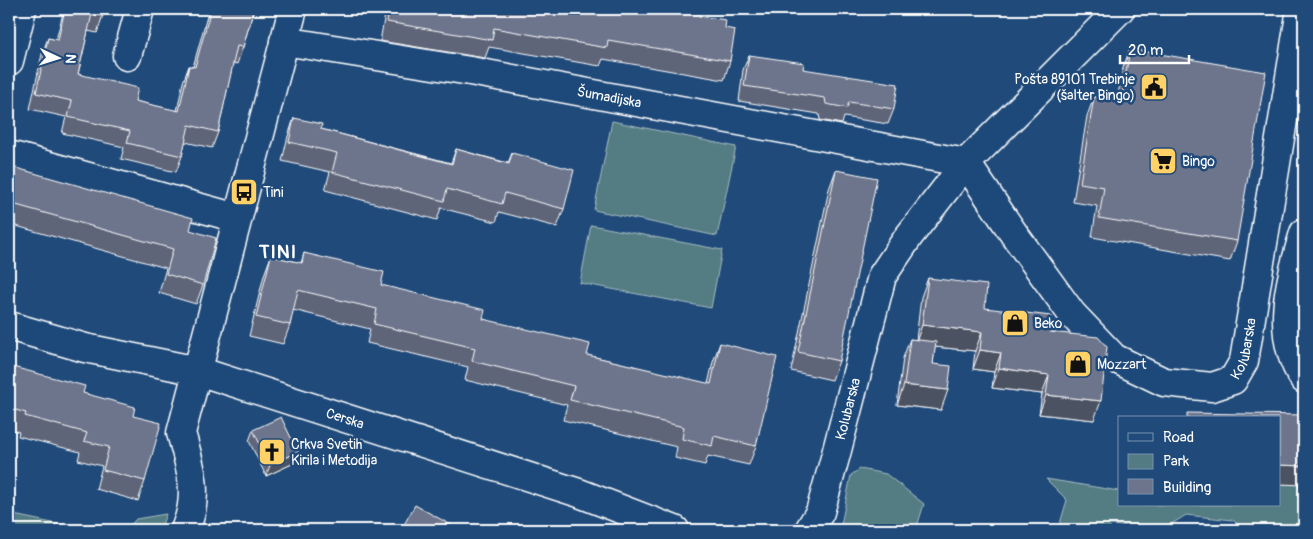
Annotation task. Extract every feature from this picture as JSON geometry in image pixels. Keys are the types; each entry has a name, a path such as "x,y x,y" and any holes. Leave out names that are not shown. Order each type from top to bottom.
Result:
{"street":[{"path":"9,61 22,9"},
{"path":"127,56 140,9"},
{"path":"185,530 192,514 193,475 181,433 293,9"},
{"name":"Kolubarska","path":"810,530 820,512 831,474 882,276 909,236 966,163 1120,9"},
{"name":"Kolubarska","path":"966,163 1014,234 1072,314 1114,358 1164,382 1212,387 1233,380 1244,361 1300,9"},
{"name":"Šumadijska","path":"284,41 498,76 966,163"},
{"path":"9,155 237,218"},
{"path":"1304,233 1296,259 1286,319 1291,353 1304,378"},
{"path":"1255,294 1289,299"},
{"name":"Cerska","path":"9,326 85,348 198,371 579,493 675,530"}],"green space":[{"path":"612,121 736,147 717,236 594,210"},
{"path":"591,225 722,250 711,308 580,283"},
{"path":"860,469 886,474 924,504 916,530 840,530 851,475"},
{"path":"1046,479 1118,491 1118,506 1280,506 1280,484 1304,485 1304,530 1243,530 1233,520 1186,515 1162,530 1111,525 1107,530 1058,530 1067,500"},
{"path":"9,514 86,530 9,530"},
{"path":"166,514 160,530 126,530 136,519"}],"building":[{"path":"65,9 105,9 103,16 92,14 78,74 138,88 135,101 179,111 189,66 195,67 211,9 254,9 243,47 237,46 218,132 189,125 182,156 127,143 130,131 68,117 72,101 36,93 48,38 58,40"},
{"path":"389,9 700,9 699,16 726,20 725,28 735,30 730,61 608,40 607,48 494,28 492,40 387,22"},
{"name":"Bingo","path":"1130,49 1266,72 1237,241 1099,218 1104,187 1080,183 1094,97 1121,101"},
{"path":"749,55 804,63 803,69 898,84 894,109 849,102 847,108 826,104 825,98 744,86"},
{"path":"294,118 322,124 321,129 452,164 456,149 509,164 512,153 574,170 564,209 505,193 502,204 447,189 444,201 332,172 337,153 289,142"},
{"path":"9,166 193,218 190,230 216,238 203,285 166,274 173,249 9,203"},
{"path":"836,170 877,178 839,361 798,352"},
{"path":"304,253 384,272 381,285 485,310 483,319 590,344 587,355 711,384 720,343 777,357 756,446 714,436 712,446 682,439 684,427 570,400 574,386 472,361 475,348 374,324 377,309 298,290 290,325 256,317 271,256 302,263"},
{"path":"928,278 987,285 985,308 1051,316 1050,332 1098,337 1107,347 1101,401 1046,395 1049,375 999,368 1001,353 980,350 982,332 922,325"},
{"path":"910,339 936,342 933,364 951,366 948,390 904,385"},
{"path":"9,366 85,386 83,393 135,407 133,416 161,423 145,481 103,470 109,447 84,441 87,433 25,416 26,413 9,408"},
{"path":"1187,413 1304,415 1304,466 1280,465 1280,416 1187,416"},
{"path":"281,417 298,452 270,465 253,430"},
{"path":"415,505 460,530 401,530"},
{"path":"483,525 492,530 479,530"}],"place":[{"name":"Pošta 89101 Trebinje (šalter Bingo)","path":"1154,87"},
{"name":"Bingo","path":"1163,161"},
{"name":"Tini","path":"244,192"},
{"name":"Beko","path":"1015,323"},
{"name":"Mozzart","path":"1078,364"},
{"name":"Crkva Svetih Kirila i Metodija","path":"272,452"}],"district":[{"name":"TINI","path":"278,252"}]}
